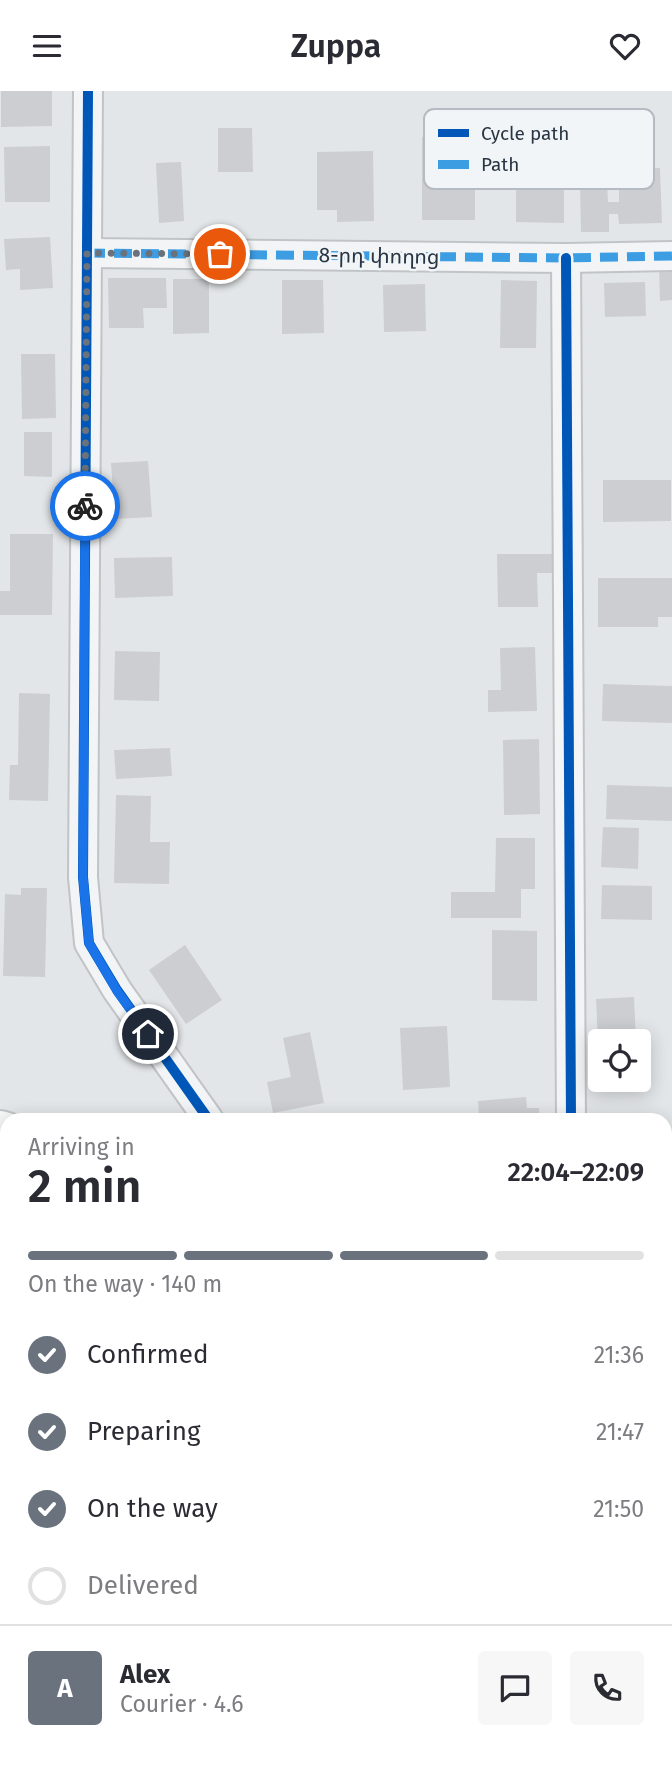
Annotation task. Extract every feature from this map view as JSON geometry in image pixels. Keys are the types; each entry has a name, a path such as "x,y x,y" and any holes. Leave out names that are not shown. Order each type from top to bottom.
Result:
{"street":[{"path":"88,91 83,877 89,943 117,991 204,1113"},
{"name":"8-րդ փողոց","path":"87,253 566,258 672,256"},
{"path":"566,258 571,1113"}],"building":[{"path":"1,91 52,91 52,126 1,127"},
{"path":"218,128 252,128 253,172 218,172"},
{"path":"422,137 424,189 475,189 475,220 422,220"},
{"path":"50,146 50,202 5,202 4,147"},
{"path":"373,151 374,221 337,222 337,210 317,210 317,152"},
{"path":"181,162 184,221 159,223 156,163"},
{"path":"654,168 660,168 662,223 619,224 618,214 609,214 609,232 581,232 580,189 607,189 608,202 619,202 619,189 654,189"},
{"path":"516,189 564,189 564,223 516,222"},
{"path":"50,237 53,288 20,290 20,269 6,270 4,239"},
{"path":"659,267 672,267 672,300 660,301"},
{"path":"108,278 166,278 167,308 143,308 144,328 109,328"},
{"path":"173,279 209,279 209,333 173,334"},
{"path":"282,280 323,280 324,333 282,334"},
{"path":"501,280 537,281 536,348 500,348"},
{"path":"645,282 646,316 605,317 604,283"},
{"path":"425,284 426,331 384,332 383,285"},
{"path":"21,354 55,354 56,418 22,419"},
{"path":"24,432 52,432 52,477 24,476"},
{"path":"148,461 152,517 115,519 111,463"},
{"path":"603,480 671,480 671,521 603,522"},
{"path":"10,534 53,534 52,615 0,615 0,591 10,591"},
{"path":"497,554 556,554 556,573 537,573 538,607 498,607"},
{"path":"172,557 173,596 115,598 114,558"},
{"path":"598,578 672,578 672,617 658,617 658,627 598,627"},
{"path":"535,647 537,711 488,712 488,690 501,690 500,648"},
{"path":"115,651 160,652 159,701 114,700"},
{"path":"603,684 672,686 672,723 602,721"},
{"path":"19,693 50,694 48,801 9,800 10,765 18,765"},
{"path":"539,739 540,814 504,815 503,740"},
{"path":"170,748 172,776 116,779 114,750"},
{"path":"607,785 672,787 672,821 606,819"},
{"path":"116,795 151,796 150,842 170,842 169,884 114,883"},
{"path":"603,827 639,828 638,869 601,867"},
{"path":"496,838 535,838 535,889 521,889 521,918 451,918 451,892 495,892"},
{"path":"602,885 652,886 652,920 601,919"},
{"path":"21,888 47,888 45,977 3,976 5,894 21,895"},
{"path":"492,930 537,931 537,1001 492,1000"},
{"path":"185,945 222,1000 186,1024 149,970"},
{"path":"634,997 635,1029 597,1029 596,999"},
{"path":"447,1026 450,1087 403,1090 400,1028"},
{"path":"310,1032 324,1103 273,1113 267,1082 291,1077 283,1038"},
{"path":"526,1097 527,1108 539,1108 539,1113 479,1113 478,1101"}],"marked path":[{"path":"87,253 566,258 672,256"}],"cycle path":[{"path":"88,91 83,877 89,943 117,990 204,1113"},
{"path":"566,258 571,1113"}],"way so far":[{"path":"85,506 87,253 220,254"}],"route":[{"path":"85,506 83,877 89,943 117,991 148,1034"}]}
